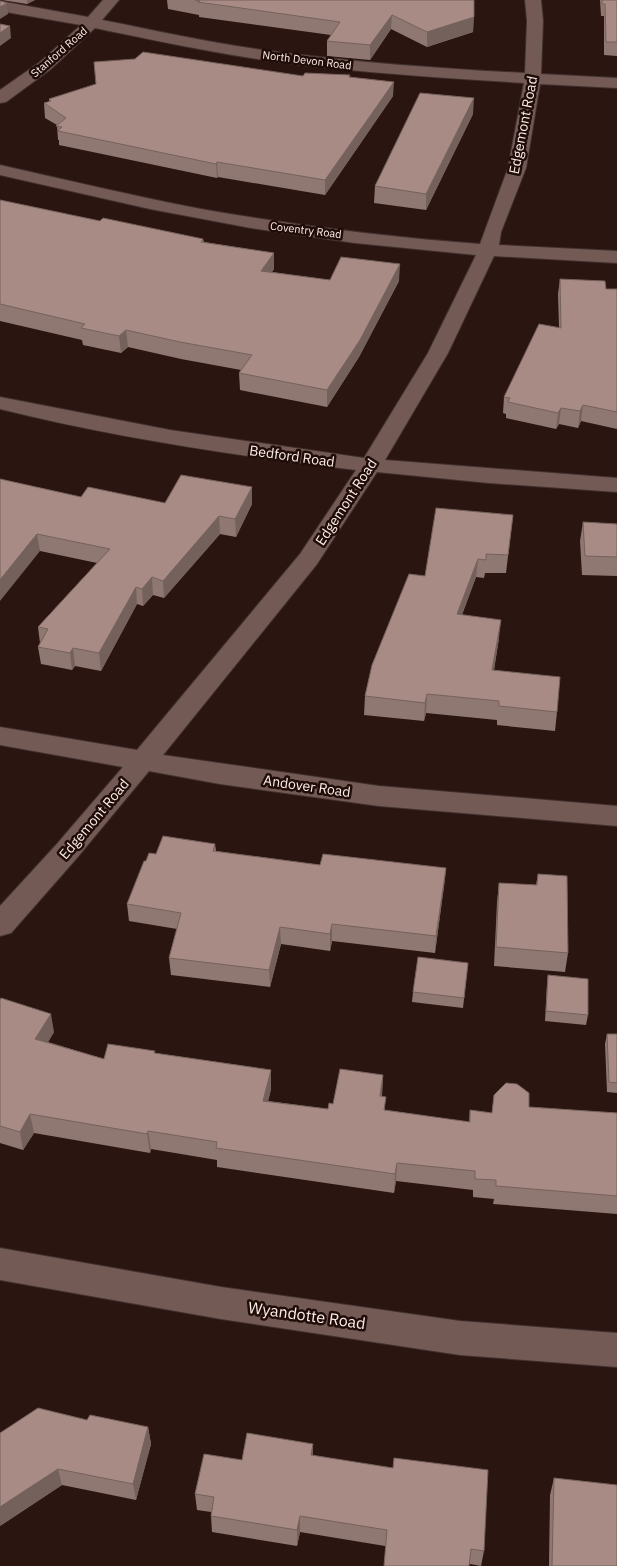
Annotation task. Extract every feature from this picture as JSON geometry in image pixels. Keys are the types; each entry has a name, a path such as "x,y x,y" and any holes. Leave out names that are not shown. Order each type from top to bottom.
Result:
{"street":[{"name":"Stanford Road","path":"0,98 44,68 91,24 111,0"},
{"name":"Edgemont Road","path":"0,925 66,852 142,762 309,559 370,466 438,354 488,249 492,232 517,168 533,79 536,21 533,0"},
{"name":"North Devon Road","path":"0,6 225,49 285,58 435,73 617,83"},
{"name":"Coventry Road","path":"0,170 199,214 281,227 488,249 617,257"},
{"name":"Bedford Road","path":"0,403 174,438 370,466 617,486"},
{"name":"Andover Road","path":"0,736 142,762 379,796 617,816"},
{"name":"Wyandotte Road","path":"0,1264 221,1303 460,1338 617,1350"}],"building":[{"path":"195,0 474,0 474,17 427,32 392,15 370,45 327,41 340,22 198,2 200,1"},
{"path":"602,0 617,0 617,42 606,42 605,4 602,4"},
{"path":"0,1 7,3 0,7"},
{"path":"0,24 10,26 0,33"},
{"path":"143,52 303,76 305,73 350,75 349,77 394,82 325,180 217,162 216,164 58,131 62,127 56,126 66,118 44,103 51,101 49,99 96,84 94,62 135,59"},
{"path":"420,93 474,98 426,194 375,186"},
{"path":"0,200 100,221 103,218 203,239 201,242 274,253 261,271 330,280 341,257 400,264 360,340 327,390 239,373 252,355 126,330 119,336 81,328 85,324 0,304"},
{"path":"560,279 605,281 606,289 617,289 617,412 583,405 580,411 561,408 558,413 508,402 510,398 504,397 539,324 561,328"},
{"path":"181,475 252,487 235,519 219,516 163,581 152,577 142,589 136,587 99,653 73,648 70,653 38,647 48,629 38,627 110,549 37,534 0,580 0,479 81,497 88,487 165,503"},
{"path":"436,508 513,515 508,555 486,554 486,560 478,559 457,614 501,620 492,670 560,677 557,712 499,706 499,701 427,694 425,703 365,696 372,665 409,574 425,576"},
{"path":"583,522 617,524 617,557 585,556"},
{"path":"163,836 215,844 213,851 320,865 323,854 446,868 436,936 332,924 330,934 280,927 269,970 169,958 181,913 127,904 144,861 146,861 149,853 156,854"},
{"path":"538,874 567,876 568,953 496,947 499,883 537,885"},
{"path":"418,957 468,963 464,998 413,992"},
{"path":"548,975 588,979 588,1015 546,1011"},
{"path":"1,998 51,1014 35,1039 104,1059 108,1044 155,1051 154,1053 271,1070 263,1101 328,1109 329,1103 333,1104 340,1069 383,1075 380,1096 386,1097 384,1110 470,1122 470,1110 492,1113 494,1095 506,1083 517,1084 529,1093 529,1107 617,1113 617,1196 496,1186 496,1180 475,1179 475,1171 397,1163 395,1174 216,1148 217,1142 148,1131 147,1134 30,1114 20,1132 0,1126"},
{"path":"607,1034 617,1034 617,1083 609,1082"},
{"path":"38,1408 87,1420 90,1415 148,1427 133,1484 58,1469 0,1507 0,1433"},
{"path":"247,1433 313,1444 311,1455 393,1468 394,1458 488,1470 484,1551 471,1549 469,1566 384,1566 387,1530 300,1516 297,1530 211,1516 214,1497 195,1494 204,1454 242,1460"},
{"path":"554,1478 617,1485 617,1566 552,1566"}]}
